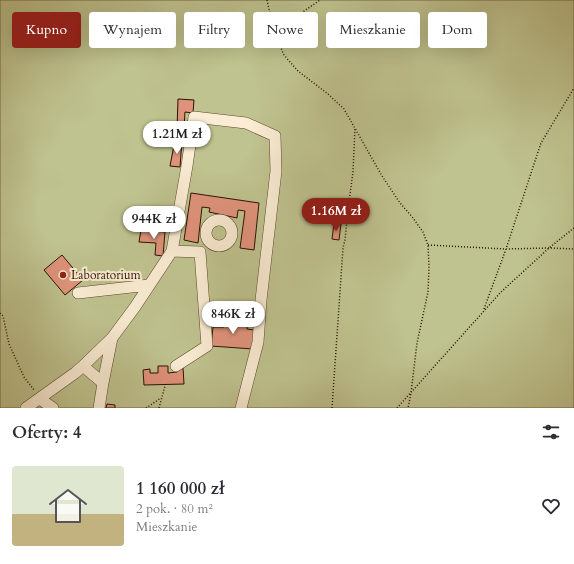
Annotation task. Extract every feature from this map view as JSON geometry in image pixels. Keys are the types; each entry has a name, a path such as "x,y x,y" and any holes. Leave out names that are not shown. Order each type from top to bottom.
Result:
{"lane":[{"path":"26,408 83,366 112,338 135,307 172,251 194,116 246,123 275,136 276,171 262,292 258,342 241,408"},
{"path":"172,251 200,252 211,242"},
{"path":"176,366 207,346 200,252"},
{"path":"78,293 149,285"},
{"path":"98,408 112,338"},
{"path":"83,366 103,383"},
{"path":"40,399 53,408"}],"path":[{"path":"267,0 270,12"},
{"path":"303,12 320,0"},
{"path":"281,48 284,55 298,71 328,94 344,109 382,176 400,203 413,218 428,245 428,292 417,343 408,408"},
{"path":"483,312 506,249 541,143 574,88"},
{"path":"332,408 343,248 352,172 355,128"},
{"path":"397,408 501,292 549,248 574,228"},
{"path":"428,245 506,249 574,249"},
{"path":"0,313 3,316 9,344 24,377 40,399"},
{"path":"159,408 165,386"},
{"path":"146,408 162,398"}],"green space":[{"path":"0,0 574,0 574,408 0,408"}],"building":[{"path":"178,99 194,100 193,113 185,112 184,129 177,129"},
{"path":"180,128 185,130 187,135 185,140 180,142 175,140 173,135 175,130"},
{"path":"175,140 178,142 182,141 180,167 170,166"},
{"path":"191,193 259,203 254,250 240,248 245,211 238,210 237,218 209,212 210,208 202,207 198,243 184,240"},
{"path":"334,223 341,224 339,240 332,239"},
{"path":"141,230 165,232 163,256 155,255 156,243 139,242"},
{"name":"Laboratorium","path":"62,255 83,280 65,295 44,270"},
{"path":"224,319 247,321 247,329 254,330 253,349 211,346 213,327 224,327"},
{"path":"158,366 168,366 168,373 177,372 177,369 183,368 184,384 144,385 143,370 150,369 150,373 158,373"},
{"path":"107,404 115,405 115,408 106,408"}],"place":[{"name":"Laboratorium","path":"63,275"}]}
